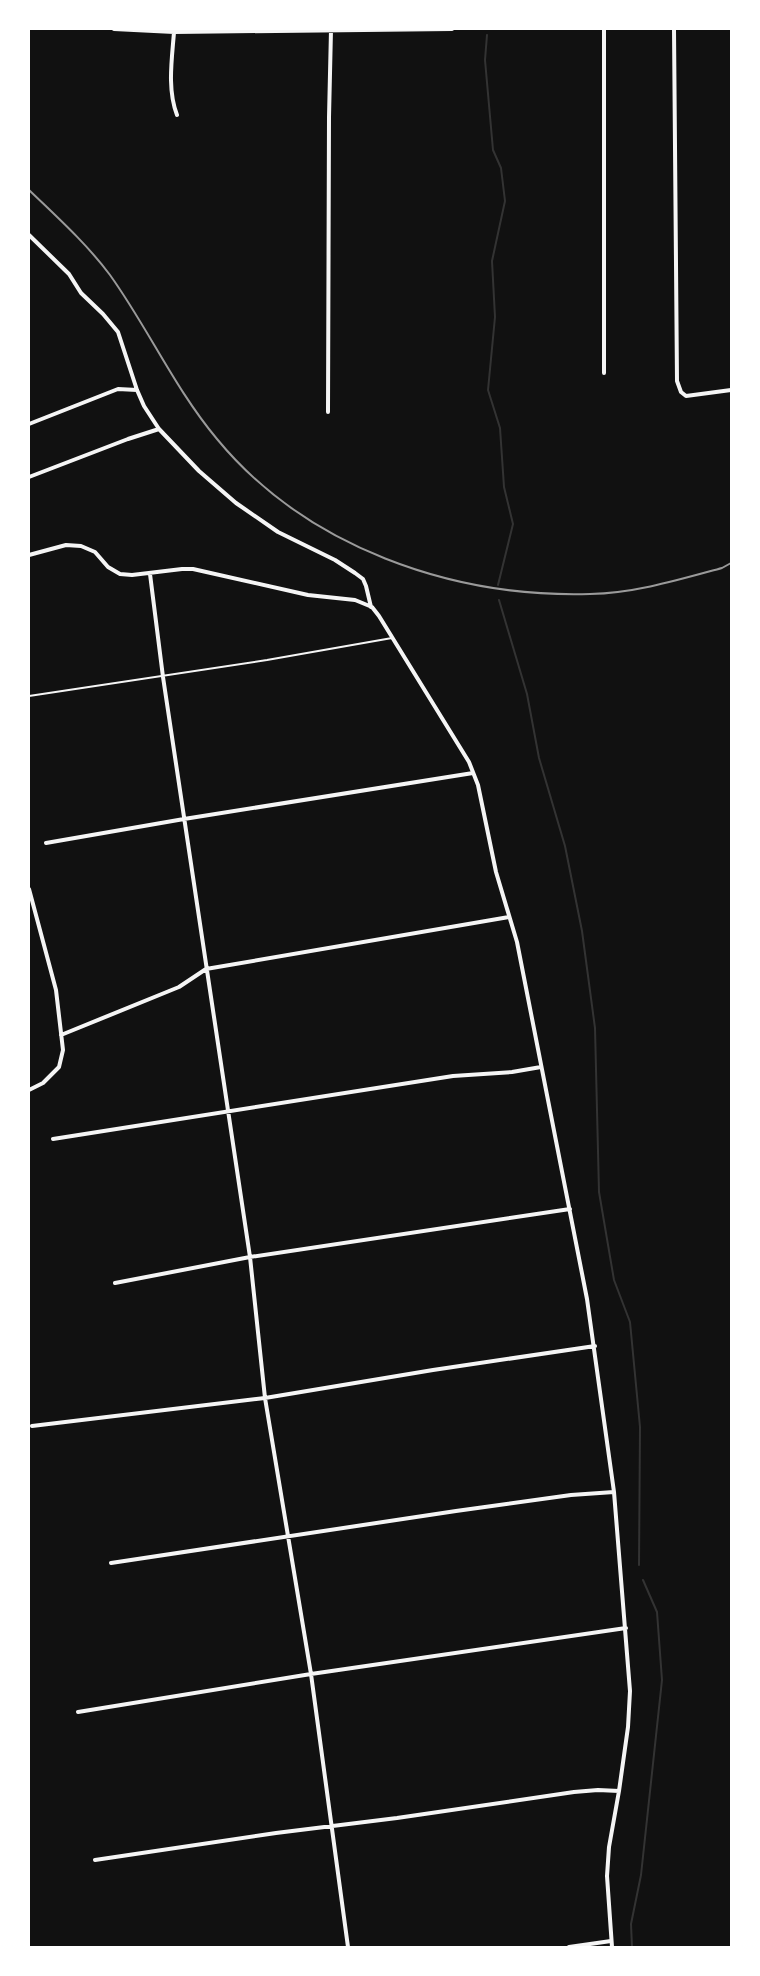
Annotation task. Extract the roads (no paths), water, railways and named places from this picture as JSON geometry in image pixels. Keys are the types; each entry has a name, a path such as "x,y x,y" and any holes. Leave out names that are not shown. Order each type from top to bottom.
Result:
{"street":[{"path":"114,29 177,31 452,29"},
{"path":"604,29 604,373"},
{"path":"674,29 677,381 681,392 686,396 731,390"},
{"path":"328,412 331,30"},
{"path":"177,31 171,86 173,104 177,115"},
{"path":"29,235 69,274 81,293 103,314 118,332 144,406 159,429 199,471 236,503 278,532 348,567 362,579 372,607 469,762 478,785 496,872 517,942 570,1209 595,1346 614,1492 630,1691 607,1876 612,1947"},
{"path":"29,424 118,389 137,390"},
{"path":"29,477 159,429"},
{"path":"29,556 66,545 81,546 95,552 108,567 120,574 150,574 193,569 308,595 355,600 372,607"},
{"path":"150,574 163,676 250,1257 265,1398 311,1674 330,1826 348,1947"},
{"path":"46,843 473,773"},
{"path":"29,889 54,984 63,1050 59,1067 42,1083 29,1090"},
{"path":"61,1035 179,986 206,969 509,917"},
{"path":"53,1139 228,1113 453,1076 512,1072 541,1067"},
{"path":"115,1283 250,1257 570,1209"},
{"path":"32,1426 265,1398 595,1346"},
{"path":"111,1563 456,1511 614,1492"},
{"path":"78,1712 311,1674 626,1628"},
{"path":"95,1860 574,1792 619,1791"},
{"path":"570,1947 611,1941"}],"lane":[{"path":"29,696 392,638"}],"waterway":[{"path":"487,35 485,60 493,150 501,168 505,201 492,261 495,317 488,390 500,428 504,487 513,524 498,585"},
{"path":"499,600 527,694 539,758 565,846 582,931 595,1028 599,1192 614,1280 630,1322 640,1427 639,1565"},
{"path":"632,1947 631,1924 641,1875 662,1680 657,1612 643,1580"}],"railway":[{"path":"29,190 82,242 110,275 188,400 217,439 253,477 293,509 338,537 385,558 435,575 486,587 538,593 590,594 623,591 689,577 722,568 731,563"}]}
